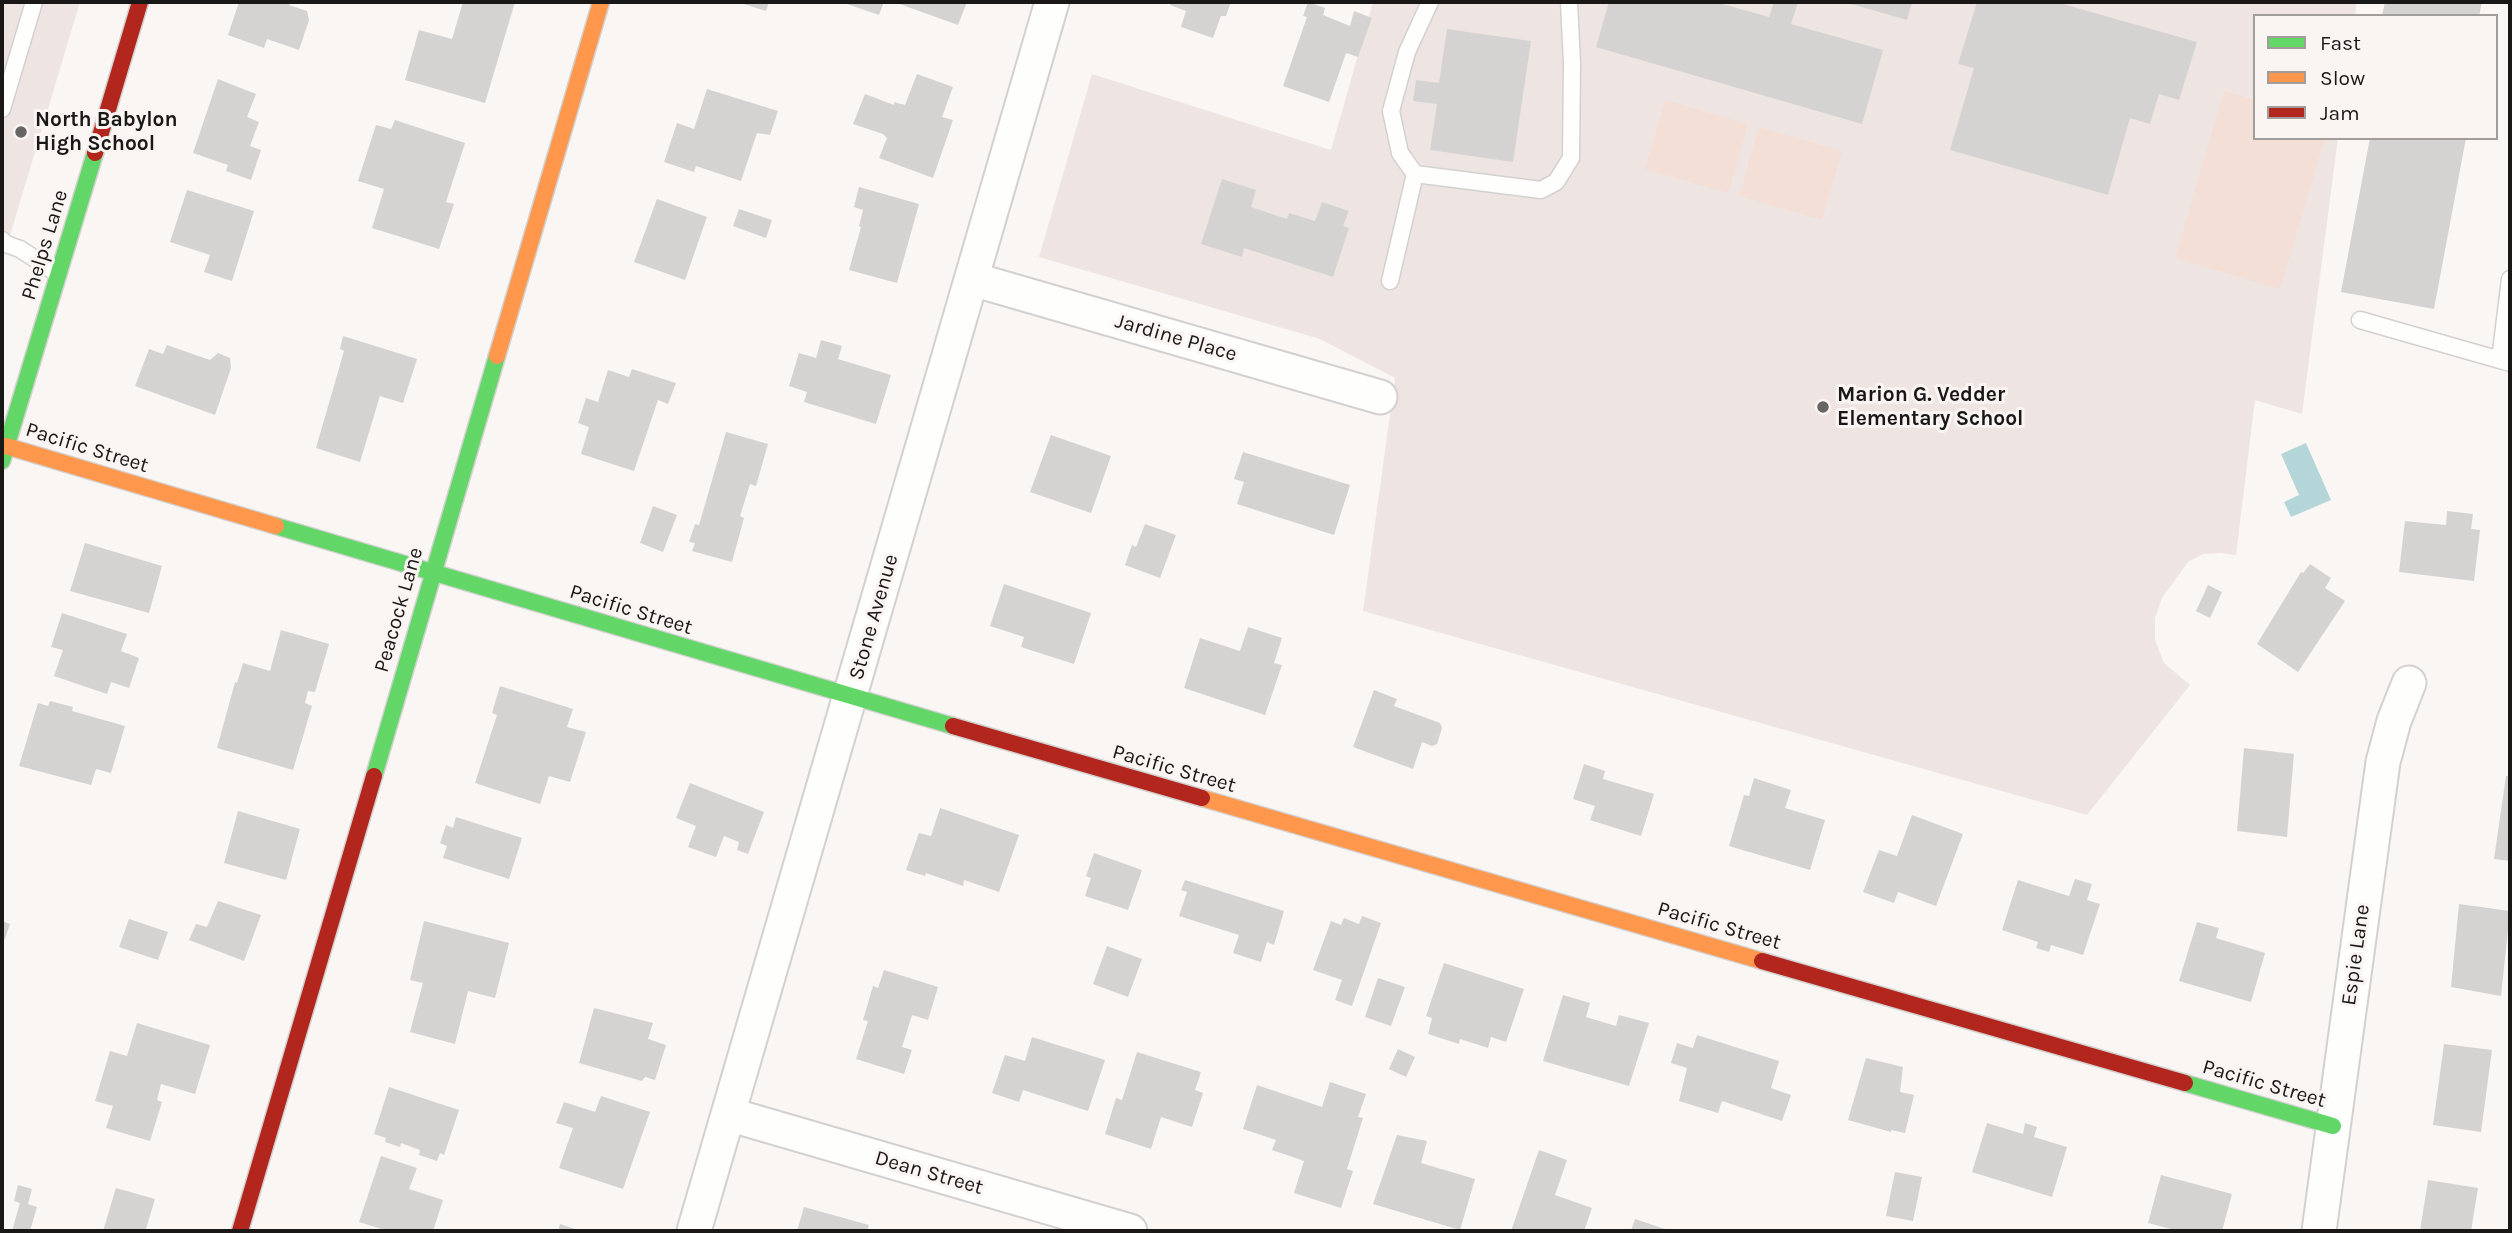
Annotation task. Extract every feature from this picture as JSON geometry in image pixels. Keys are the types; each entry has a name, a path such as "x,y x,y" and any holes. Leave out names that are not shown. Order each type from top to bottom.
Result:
{"street":[{"name":"Phelps Lane","path":"4,454 140,2"},
{"name":"Peacock Lane","path":"240,1231 601,2"},
{"name":"Stone Avenue","path":"694,1231 1052,2"},
{"name":"Jardine Place","path":"972,279 1380,397"},
{"name":"Pacific Street","path":"4,454 432,573 851,698 2333,1126"},
{"name":"Espie Lane","path":"2319,1231 2383,762 2394,721 2409,683"},
{"name":"Dean Street","path":"728,1114 1130,1231"}],"lane":[{"path":"2,109 34,2"},
{"path":"1430,2 1407,52 1391,111 1400,153 1415,174 1541,190 1556,182 1571,158 1572,63 1569,2"},
{"path":"1390,281 1415,174"},
{"path":"2,240 58,274"},
{"path":"2360,320 2505,361 2510,279"}],"shaded area":[{"name":"North Babylon High School","path":"2,2 80,2 2,262"},
{"name":"Marion G. Vedder Elementary School","path":"1373,2 2357,2 2355,14 2253,14 2253,140 2338,140 2302,414 2255,400 2236,555 2203,554 2188,562 2162,598 2155,618 2155,640 2164,663 2190,685 2087,815 1363,611 1395,378 1320,339 1039,257 1092,74 1331,150"},
{"path":"2224,91 2253,99 2253,140 2324,140 2280,289 2175,258"},
{"path":"1665,100 1748,124 1728,193 1645,169"},
{"path":"1759,127 1842,151 1822,220 1739,196"}],"water":[{"path":"2306,443 2331,500 2291,517 2284,502 2299,495 2281,454"}],"building":[{"path":"239,2 290,2 289,5 307,11 309,20 299,50 267,39 264,48 228,35"},
{"path":"463,2 515,2 485,103 405,80 419,30 452,39"},
{"path":"737,2 769,2 766,11"},
{"path":"841,2 884,2 879,15"},
{"path":"894,2 967,2 958,25"},
{"path":"1172,2 1231,2 1226,16 1221,16 1213,38 1181,27 1186,11 1170,5"},
{"path":"1308,2 1325,8 1323,15 1350,26 1354,11 1372,18 1358,57 1346,53 1329,102 1283,86 1307,17 1303,16"},
{"path":"1609,2 1715,2 1769,17 1774,2 1798,2 1791,24 1883,50 1862,124 1596,47"},
{"path":"1844,2 1912,2 1907,20"},
{"path":"1977,2 2056,2 2197,42 2179,100 2159,94 2150,124 2130,118 2108,195 1950,150 1974,68 1958,64"},
{"path":"2385,2 2482,2 2479,14 2382,14"},
{"path":"1447,29 1531,41 1513,162 1430,150 1437,104 1413,101 1416,80 1439,83"},
{"path":"917,74 953,87 942,117 953,120 933,178 879,158 887,138 883,134 853,124 865,94 894,105 894,102 905,105"},
{"path":"218,79 256,94 247,117 259,122 250,146 261,150 251,180 226,171 228,165 193,153"},
{"path":"707,89 778,111 770,135 757,133 741,181 696,166 694,172 664,162 677,123 694,129"},
{"path":"395,120 465,143 446,202 454,204 439,249 372,228 384,189 358,181 376,125 391,129"},
{"path":"2370,140 2466,140 2434,309 2341,292"},
{"path":"1222,179 1256,190 1251,207 1287,219 1289,213 1315,221 1322,202 1349,211 1343,226 1349,228 1333,277 1244,248 1242,257 1201,244"},
{"path":"859,187 919,204 897,283 849,270 861,227 859,226 863,210 854,207"},
{"path":"187,190 254,211 232,281 204,272 210,255 170,242"},
{"path":"657,199 707,217 685,280 634,262"},
{"path":"739,209 772,220 766,238 733,226"},
{"path":"343,336 417,359 403,403 380,396 360,462 316,448 344,351 340,349"},
{"path":"821,340 842,346 838,359 891,375 876,424 804,402 807,392 789,386 799,353 816,358"},
{"path":"167,345 210,360 218,353 230,358 231,368 215,415 135,386 149,349 163,354"},
{"path":"632,369 676,383 668,404 658,400 634,471 581,454 589,427 578,423 586,398 598,402 608,370 629,377"},
{"path":"726,432 768,444 756,486 750,484 740,516 744,518 732,562 692,551 695,543 689,542 695,524 699,525"},
{"path":"1051,435 1111,456 1091,513 1030,492"},
{"path":"1243,452 1350,485 1334,535 1237,504 1244,482 1234,479"},
{"path":"653,506 677,515 663,552 640,543"},
{"path":"2447,511 2473,514 2471,529 2480,530 2474,581 2399,572 2405,521 2446,525"},
{"path":"1145,524 1176,535 1160,578 1125,565 1132,545 1136,547"},
{"path":"85,543 162,566 149,613 70,591"},
{"path":"2310,564 2331,578 2325,588 2345,601 2298,672 2257,644 2301,572"},
{"path":"1004,584 1091,613 1074,664 1021,647 1024,637 990,626"},
{"path":"2208,585 2222,592 2210,618 2196,611"},
{"path":"62,613 127,634 121,651 139,658 129,688 111,682 107,694 54,676 63,650 51,647"},
{"path":"1248,627 1282,638 1274,663 1282,665 1265,715 1184,688 1200,638 1240,651"},
{"path":"281,630 329,644 315,692 308,691 305,703 312,706 293,770 217,748 243,663 270,671"},
{"path":"500,686 573,709 567,727 586,732 570,782 549,776 540,804 475,783 497,715 492,713"},
{"path":"1374,690 1397,699 1394,706 1440,723 1442,728 1437,744 1432,746 1422,742 1413,769 1353,747"},
{"path":"50,701 73,707 72,711 125,726 111,773 96,769 91,785 19,766 38,703 48,706"},
{"path":"2244,748 2294,754 2287,837 2237,831"},
{"path":"1584,764 1605,771 1603,779 1654,794 1641,836 1590,820 1595,806 1573,799"},
{"path":"2506,776 2510,776 2510,861 2494,859"},
{"path":"1754,778 1791,790 1785,808 1825,820 1810,870 1729,846 1744,795 1749,796"},
{"path":"690,783 764,812 748,854 737,850 739,842 724,836 716,857 688,847 696,826 676,818"},
{"path":"940,808 1019,835 999,892 964,880 963,886 926,873 925,876 906,870 919,833 931,836"},
{"path":"238,811 300,829 286,880 224,863"},
{"path":"1912,815 1963,834 1936,906 1898,892 1894,903 1863,892 1879,850 1897,856"},
{"path":"456,817 522,838 509,879 443,858 447,846 440,843 446,825 453,828"},
{"path":"1094,853 1142,870 1128,910 1085,896 1091,878 1086,876"},
{"path":"2075,879 2092,884 2087,900 2100,904 2083,955 2051,945 2049,952 2036,948 2038,942 2002,930 2018,880 2069,896"},
{"path":"1185,880 1284,911 1274,945 1267,942 1261,962 1233,953 1239,935 1179,916 1187,892 1181,890"},
{"path":"218,901 261,915 244,961 189,940 196,924 207,927"},
{"path":"2459,904 2510,911 2501,996 2451,987"},
{"path":"1362,916 1381,923 1352,1006 1335,1000 1342,980 1313,970 1331,921 1341,925 1344,918 1359,924"},
{"path":"129,919 168,932 158,960 119,947"},
{"path":"2,921 10,924 5,939 2,938"},
{"path":"424,921 509,943 495,998 468,991 455,1044 410,1032 423,983 410,980"},
{"path":"2197,922 2219,928 2216,938 2265,953 2251,1002 2179,981"},
{"path":"1107,946 1142,959 1128,997 1093,984"},
{"path":"1444,963 1524,989 1506,1042 1491,1037 1488,1048 1460,1039 1459,1044 1428,1034 1432,1018 1426,1016"},
{"path":"884,970 938,987 928,1020 912,1015 902,1047 912,1050 904,1074 856,1059 868,1021 863,1020 873,986 878,988"},
{"path":"1378,978 1405,987 1391,1026 1365,1017"},
{"path":"1563,995 1590,1003 1586,1017 1616,1026 1619,1015 1649,1023 1629,1086 1543,1061"},
{"path":"594,1008 653,1023 648,1039 666,1045 655,1080 645,1077 642,1081 579,1063"},
{"path":"137,1023 210,1045 195,1094 161,1084 157,1100 162,1102 150,1141 106,1128 113,1106 95,1101 110,1051 127,1056"},
{"path":"1697,1035 1779,1061 1771,1088 1791,1095 1782,1121 1722,1101 1718,1113 1679,1101 1687,1068 1671,1063 1677,1043 1693,1048"},
{"path":"1032,1037 1105,1060 1088,1111 1023,1090 1019,1102 992,1093 1005,1055 1025,1061"},
{"path":"2444,1044 2492,1050 2481,1132 2433,1125"},
{"path":"1398,1049 1415,1057 1406,1077 1389,1069"},
{"path":"1137,1052 1201,1072 1195,1090 1203,1093 1192,1127 1161,1117 1151,1149 1105,1134 1116,1098 1122,1100"},
{"path":"1866,1058 1903,1067 1900,1092 1914,1095 1905,1133 1891,1132 1848,1120"},
{"path":"1330,1082 1366,1094 1358,1117 1363,1118 1347,1169 1353,1171 1341,1208 1294,1193 1304,1161 1272,1150 1276,1140 1243,1129 1257,1085 1322,1107"},
{"path":"389,1087 459,1110 444,1155 440,1153 437,1161 419,1155 420,1150 401,1143 400,1147 385,1142 386,1138 374,1134"},
{"path":"601,1096 650,1112 623,1189 559,1168 573,1128 556,1123 564,1102 595,1112"},
{"path":"1987,1123 2023,1134 2025,1123 2037,1127 2034,1137 2067,1147 2052,1197 1972,1172"},
{"path":"1397,1135 1427,1141 1421,1163 1475,1179 1460,1230 1373,1204"},
{"path":"1539,1150 1567,1160 1555,1195 1592,1208 1584,1231 1511,1231"},
{"path":"381,1156 417,1168 409,1189 443,1200 433,1231 388,1231 359,1222"},
{"path":"1895,1172 1922,1177 1913,1221 1886,1216"},
{"path":"2161,1175 2232,1194 2222,1231 2179,1231 2148,1223"},
{"path":"2428,1180 2478,1188 2471,1231 2420,1231"},
{"path":"18,1185 32,1189 28,1204 37,1207 30,1231 12,1231 20,1203 14,1201"},
{"path":"116,1188 155,1199 146,1229 152,1231 103,1231"},
{"path":"804,1207 869,1225 867,1231 797,1231"},
{"path":"1635,1219 1671,1231 1631,1231"},
{"path":"560,1224 581,1231 558,1231"}],"traffic: fast":[{"path":"2,461 95,153"},
{"path":"374,776 497,356"},
{"path":"276,526 953,726"},
{"path":"2185,1083 2333,1126"}],"traffic: slow":[{"path":"497,356 601,2"},
{"path":"6,446 276,526"},
{"path":"1202,798 1762,961"}],"traffic: jam":[{"path":"95,153 140,2"},
{"path":"953,726 1202,798"},
{"path":"240,1231 374,776"},
{"path":"1762,961 2185,1083"}],"place":[{"name":"North Babylon High School","path":"21,132"},
{"name":"Marion G. Vedder Elementary School","path":"1823,407"}]}
